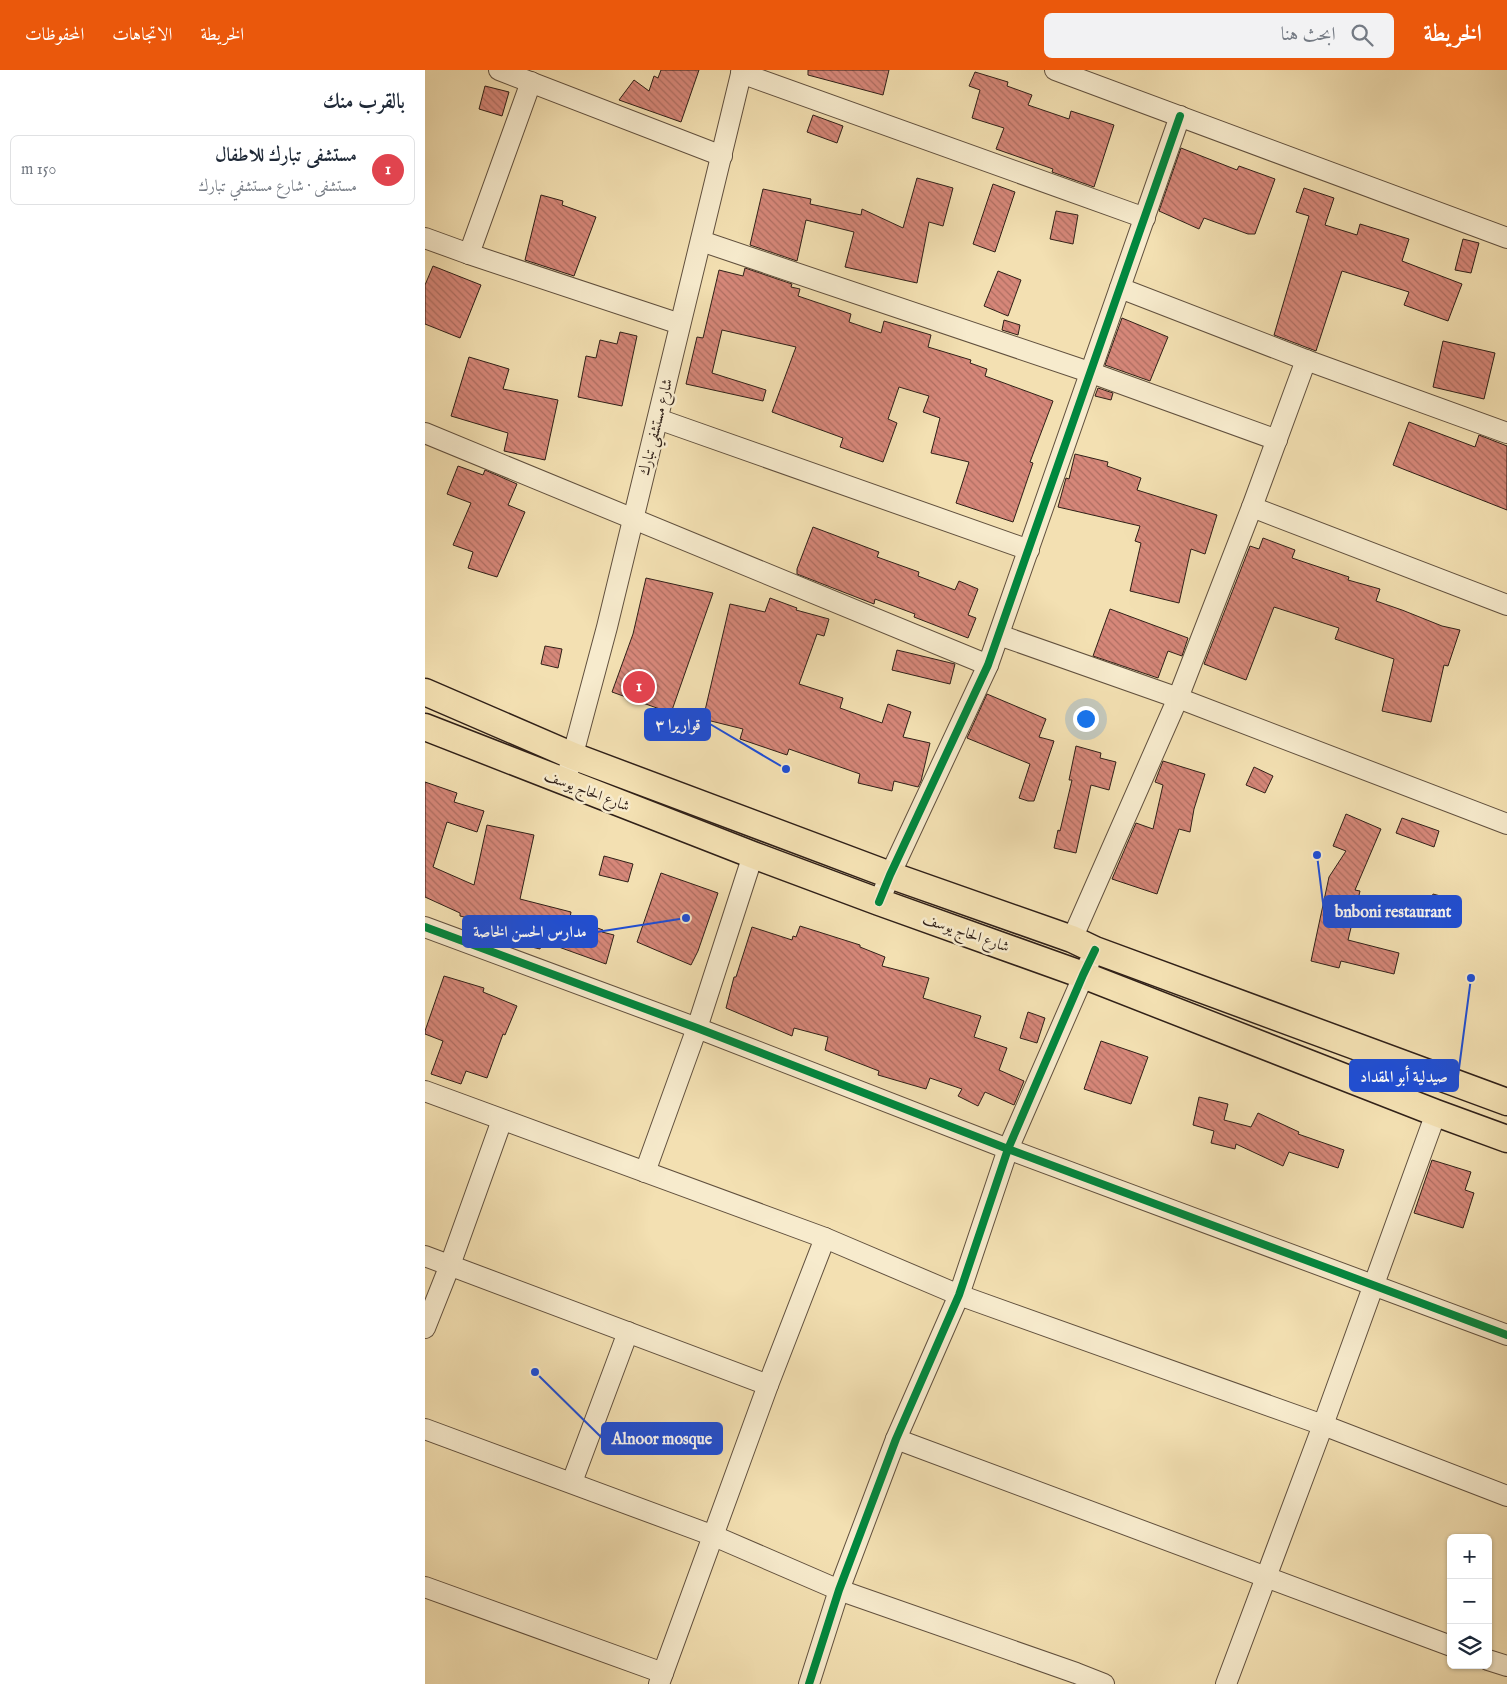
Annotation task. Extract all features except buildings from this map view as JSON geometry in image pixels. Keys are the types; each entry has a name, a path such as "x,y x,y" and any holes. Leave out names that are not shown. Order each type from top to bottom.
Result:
{"main road":[{"name":"شارع الحاج يوسف","path":"425,692 573,756 1507,1102"},
{"name":"شارع الحاج يوسف","path":"426,729 753,855 1083,975 1435,1113 1507,1139"}],"street":[{"path":"499,70 722,156"},
{"path":"1055,70 1093,77 1180,116 1505,232"},
{"path":"742,72 1145,218"},
{"name":"شارع مستشفي تبارك","path":"565,783 634,519 742,72"},
{"path":"469,254 531,82"},
{"path":"879,902 890,874 988,666 1089,372 1180,116"},
{"path":"425,238 680,324"},
{"path":"701,241 1089,372 1277,440"},
{"path":"1120,288 1306,360 1507,432"},
{"path":"1072,940 1178,698 1252,507 1306,360"},
{"path":"658,419 1029,550"},
{"path":"425,433 988,666"},
{"path":"1252,507 1507,604"},
{"path":"999,635 1178,698 1507,824"},
{"path":"645,1172 697,1028 753,855"},
{"path":"425,927 1507,1335"},
{"path":"809,1684 839,1590 896,1439 959,1295 1008,1148 1095,950"},
{"path":"425,1091 825,1238 959,1295 1323,1425 1507,1496"},
{"path":"1226,1684 1374,1286 1435,1113"},
{"path":"425,1328 501,1120"},
{"path":"425,1587 661,1679 768,1385 825,1238"},
{"path":"425,1256 768,1385"},
{"path":"572,1482 628,1332"},
{"path":"425,1429 714,1536 839,1590 1076,1672 1104,1684"},
{"path":"896,1439 1447,1645"},
{"path":"1492,1661 1507,1666"}],"cycle path":[{"path":"879,902 988,665 1180,116"},
{"path":"425,927 697,1028 1008,1149 1507,1335"},
{"path":"809,1684 839,1590 896,1439 959,1295 1008,1149 1095,950"}],"place":[{"name":"مستشفى تبارك للاطفال","path":"639,687"},
{"name":"قواريرا ٣","path":"786,769"},
{"name":"bnboni restaurant","path":"1317,855"},
{"name":"مدارس الحسن الخاصة","path":"686,918"},
{"name":"صيدلية أبو المقداد","path":"1471,978"},
{"name":"Alnoor mosque","path":"535,1372"}]}
